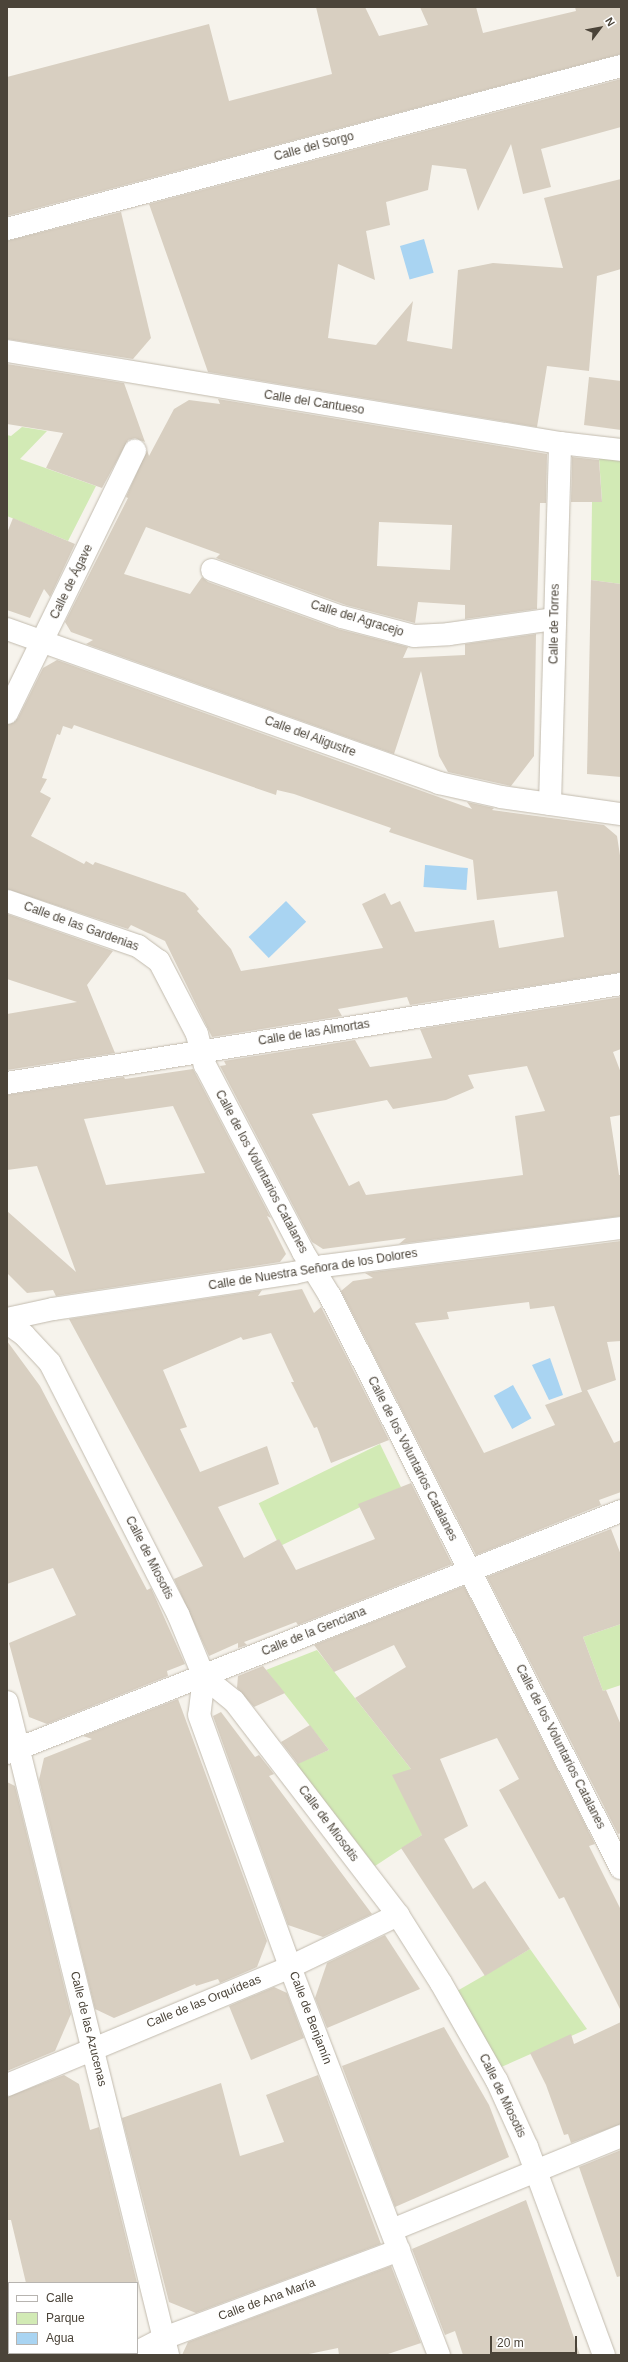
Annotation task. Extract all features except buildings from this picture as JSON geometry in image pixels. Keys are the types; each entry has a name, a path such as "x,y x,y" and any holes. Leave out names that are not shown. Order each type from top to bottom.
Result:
{"street":[{"name":"Calle del Sorgo","path":"7,229 621,66"},
{"name":"Calle del Cantueso","path":"7,351 560,443 621,450"},
{"name":"Calle de Torres","path":"550,804 560,443"},
{"name":"Calle de Ágave","path":"7,714 135,450"},
{"name":"Calle del Agracejo","path":"212,570 342,617 414,636 456,634 555,619"},
{"name":"Calle del Aligustre","path":"7,629 439,783 501,797 621,814"},
{"name":"Calle de las Gardenias","path":"7,901 138,946 153,955"},
{"name":"Calle de los Voluntarios Catalanes","path":"153,955 164,968 197,1034 200,1052 312,1269 330,1296 468,1569 620,1861"},
{"name":"Calle de las Almortas","path":"7,1083 621,984"},
{"name":"Calle de Nuestra Señora de los Dolores","path":"7,1319 312,1269 621,1228"},
{"name":"Calle de Miosotis","path":"7,1323 24,1335 50,1363 178,1614 204,1677 234,1701 398,1915 441,1983 497,2081 536,2170 604,2355"},
{"name":"Calle de la Genciana","path":"13,1751 204,1677 468,1569 621,1511"},
{"name":"Calle de Benjamín","path":"204,1677 199,1715 290,1967 400,2250 439,2355"},
{"name":"Calle de las Azucenas","path":"7,1702 13,1751 92,2047 166,2346"},
{"name":"Calle de las Orquídeas","path":"7,2085 92,2047 290,1967 398,1915"},
{"path":"392,2230 621,2136"},
{"name":"Calle de Ana María","path":"138,2353 166,2346 400,2250"}],"green space":[{"path":"22,427 47,431 20,459 96,486 68,541 7,516 7,435 11,436"},
{"path":"599,458 621,461 621,584 591,580 592,502 602,501"},
{"path":"380,1444 401,1487 280,1546 259,1503"},
{"path":"621,1624 621,1685 603,1691 583,1637"},
{"path":"317,1650 411,1769 422,1835 375,1866 296,1764 329,1750 266,1670"},
{"path":"530,1949 587,2029 499,2068 457,1991"}],"water":[{"path":"424,239 434,273 410,280 400,246"},
{"path":"425,865 468,868 466,890 423,887"},
{"path":"286,901 306,922 269,958 249,937"},
{"path":"550,1358 563,1395 549,1400 532,1365"},
{"path":"513,1385 531,1418 512,1429 494,1396"}]}
